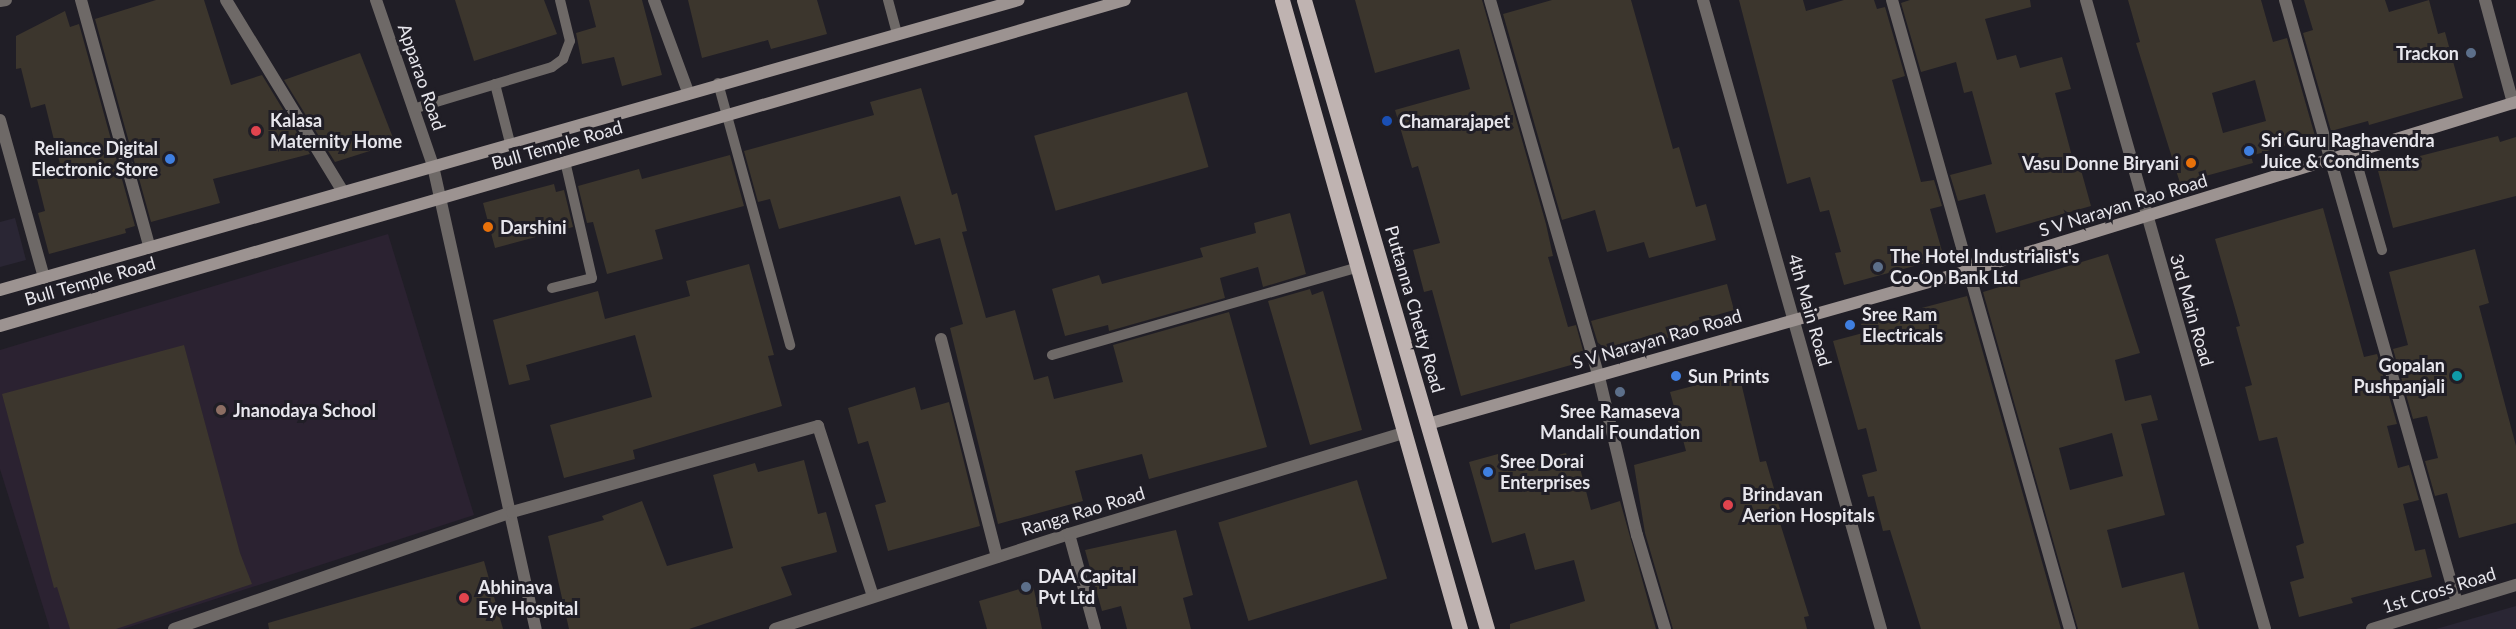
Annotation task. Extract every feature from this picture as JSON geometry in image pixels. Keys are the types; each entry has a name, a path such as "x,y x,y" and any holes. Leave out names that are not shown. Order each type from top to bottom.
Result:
{"main road":[{"name":"Bull Temple Road","path":"0,290 718,83 1019,0"},
{"name":"Bull Temple Road","path":"0,326 1125,0"},
{"path":"1282,0 1460,629"},
{"name":"Puttanna Chetty Road","path":"1304,0 1487,629"},
{"name":"S V Narayan Rao Road","path":"1428,424 1968,271 2515,102"}],"street":[{"path":"0,1 6,0"},
{"path":"81,0 150,248"},
{"path":"226,0 343,192"},
{"name":"Apparao Road","path":"376,0 433,165 512,512 536,629"},
{"path":"654,0 688,92"},
{"path":"1490,0 1598,374 1637,535 1665,629"},
{"name":"4th Main Road","path":"1703,0 1881,629"},
{"path":"1892,0 2070,629"},
{"name":"3rd Main Road","path":"2086,0 2265,629"},
{"path":"2285,0 2457,603"},
{"path":"2485,0 2515,102"},
{"path":"0,120 44,278"},
{"path":"941,339 997,557"},
{"path":"174,629 512,512 819,426 873,596"},
{"name":"Ranga Rao Road","path":"775,629 1069,534 1404,433"},
{"path":"1069,534 1095,629"},
{"name":"1st Cross Road","path":"2372,629 2516,585"}],"lane":[{"path":"413,109 552,67 563,59 570,41 560,0"},
{"path":"888,0 897,34"},
{"path":"718,83 790,345"},
{"path":"495,84 510,143"},
{"path":"2354,153 2382,250"},
{"path":"552,288 592,278 565,161"},
{"path":"1052,355 1356,268"}],"shaded area":[{"path":"15,218 26,260 0,267 0,222"},
{"name":"Jnanodaya School","path":"388,234 474,515 123,629 50,629 0,469 0,350"},
{"path":"2516,606 2516,629 2436,629"}],"building":[{"path":"156,0 204,0 231,85 262,75 310,154 213,179 220,203 151,222 95,19"},
{"path":"455,0 544,0 557,34 474,61"},
{"path":"589,0 642,0 662,75 622,86 614,57 582,64 576,33 596,27"},
{"path":"688,0 817,0 827,34 771,49 768,40 702,58"},
{"path":"1355,0 1482,0 1546,224 1553,256 1548,257 1568,327 1576,325 1584,354 1576,357 1578,363 1461,396 1432,290 1424,292 1413,250 1440,243 1418,166 1412,168 1395,110 1470,89 1459,49 1375,73"},
{"path":"1552,0 1631,0 1673,149 1679,147 1696,207 1706,204 1716,240 1649,258 1644,242 1607,252 1595,210 1562,220 1503,14"},
{"path":"1739,0 1803,0 1806,11 1844,0 1874,0 1877,9 1885,7 1905,76 1892,80 1921,182 1934,180 1942,206 1930,209 1944,258 1844,285 1835,253 1841,252 1829,210 1820,212 1810,177 1787,184"},
{"path":"1910,0 2030,0 2031,7 1985,19 1997,60 2016,55 2020,68 2062,57 2071,89 2055,93 2076,171 2081,170 2091,206 1996,233 1985,194 1958,201 1950,175 1992,164 1972,91 1964,93 1956,62 1921,72 1901,3"},
{"path":"2128,0 2261,0 2273,42 2287,38 2315,136 2251,156 2253,163 2180,183 2136,43 2140,42","holes":["2255,80 2266,121 2223,133 2212,93"]},
{"path":"2304,0 2385,0 2389,12 2429,0 2438,34 2445,32 2463,98 2369,125 2368,121 2331,131 2303,33 2313,30"},
{"path":"65,11 70,27 79,24 135,226 125,229 126,233 49,254 38,213 45,211 35,171 60,164 45,104 31,108 21,68 16,69 16,36"},
{"path":"360,53 395,143 335,162 284,80"},
{"path":"921,88 952,195 957,193 967,231 962,232 986,318 1015,310 1034,380 1048,376 1054,399 1123,382 1113,345 1229,312 1267,447 1149,479 1142,454 1075,471 1083,501 998,524 950,328 963,324 940,238 915,245 900,196 779,229 770,199 758,202 744,151 874,115 870,102"},
{"path":"1187,92 1208,167 1056,211 1034,136"},
{"path":"2498,136 2500,142 2516,137 2516,196 2393,228 2377,167"},
{"path":"730,155 744,206 655,230 663,259 607,274 593,222 587,223 578,186 639,169 642,179"},
{"path":"554,184 556,192 564,190 573,227 495,248 483,203"},
{"path":"2323,208 2364,357 2377,354 2397,424 2387,426 2398,468 2409,465 2419,500 2403,504 2415,551 2425,549 2432,577 2351,598 2353,603 2299,617 2290,582 2304,578 2296,546 2304,543 2277,437 2259,441 2245,387 2252,385 2236,327 2240,326 2215,239"},
{"path":"1290,213 1306,274 1263,287 1258,267 1220,278 1225,298 1109,331 1108,325 1065,336 1052,289 1099,275 1102,284 1203,257 1200,248 1256,233 1254,223"},
{"name":"Gopalan Pushpanjali","path":"2475,249 2489,303 2479,306 2516,446 2516,523 2459,538 2447,493 2435,496 2425,461 2438,458 2427,416 2413,419 2393,349 2408,345 2389,272"},
{"path":"2108,254 2140,353 2115,360 2125,401 2151,395 2158,420 2141,424 2165,515 2107,530 2122,588 2184,572 2199,629 2078,629 1983,292","holes":["2112,433 2123,476 2070,490 2059,448"]},
{"path":"749,264 774,355 768,356 782,406 633,450 635,459 564,478 550,425 652,397 635,335 526,365 530,380 509,385 493,320 598,291 605,319 690,296 686,281"},
{"path":"1727,284 1734,310 1692,322 1694,330 1664,339 1662,332 1600,350 1591,321"},
{"path":"1310,289 1312,295 1323,291 1362,430 1310,445 1268,301"},
{"path":"1967,296 2061,629 1921,629 1890,530 1883,531 1874,496 1868,497 1862,475 1877,471 1866,428 1858,430 1833,341 1863,333 1861,324"},
{"path":"184,345 240,553 252,584 116,629 70,629 57,587 54,588 2,394"},
{"path":"1739,374 1760,462 1766,461 1780,509 1776,510 1809,616 1804,617 1807,629 1673,629 1645,533 1634,465 1686,451 1670,392"},
{"path":"915,387 921,410 949,402 980,526 888,551 875,505 886,502 868,441 858,444 848,408"},
{"path":"1566,453 1571,471 1580,468 1591,510 1620,501 1656,629 1510,629 1510,624 1585,601 1574,560 1535,570 1525,533 1492,543 1469,462 1498,454 1502,469"},
{"path":"804,460 818,514 826,512 837,552 781,567 792,595 689,629 569,629 548,536 604,520 602,516 642,501 667,566 733,548 713,475 755,463 758,472"},
{"path":"1357,480 1387,578 1248,621 1218,522"},
{"path":"1176,530 1193,595 1183,598 1191,629 1127,629 1121,606 1102,611 1085,550"},
{"path":"484,561 503,629 269,629 268,623"},
{"path":"1033,585 1042,629 987,629 979,601"}],"place":[{"name":"Trackon","path":"2471,53"},
{"name":"Chamarajapet","path":"1387,121"},
{"name":"Kalasa Maternity Home","path":"256,131"},
{"name":"Sri Guru Raghavendra Juice & Condiments","path":"2249,151"},
{"name":"Reliance Digital Electronic Store","path":"170,159"},
{"name":"Vasu Donne Biryani","path":"2191,163"},
{"name":"Darshini","path":"488,227"},
{"name":"The Hotel Industrialist's Co-Op Bank Ltd","path":"1878,267"},
{"name":"Sree Ram Electricals","path":"1850,325"},
{"name":"Sun Prints","path":"1676,376"},
{"name":"Gopalan Pushpanjali","path":"2457,376"},
{"name":"Sree Ramaseva Mandali Foundation","path":"1620,392"},
{"name":"Jnanodaya School","path":"221,410"},
{"name":"Sree Dorai Enterprises","path":"1488,472"},
{"name":"Brindavan Aerion Hospitals","path":"1728,505"},
{"name":"DAA Capital Pvt Ltd","path":"1026,587"},
{"name":"Abhinava Eye Hospital","path":"464,598"}]}
